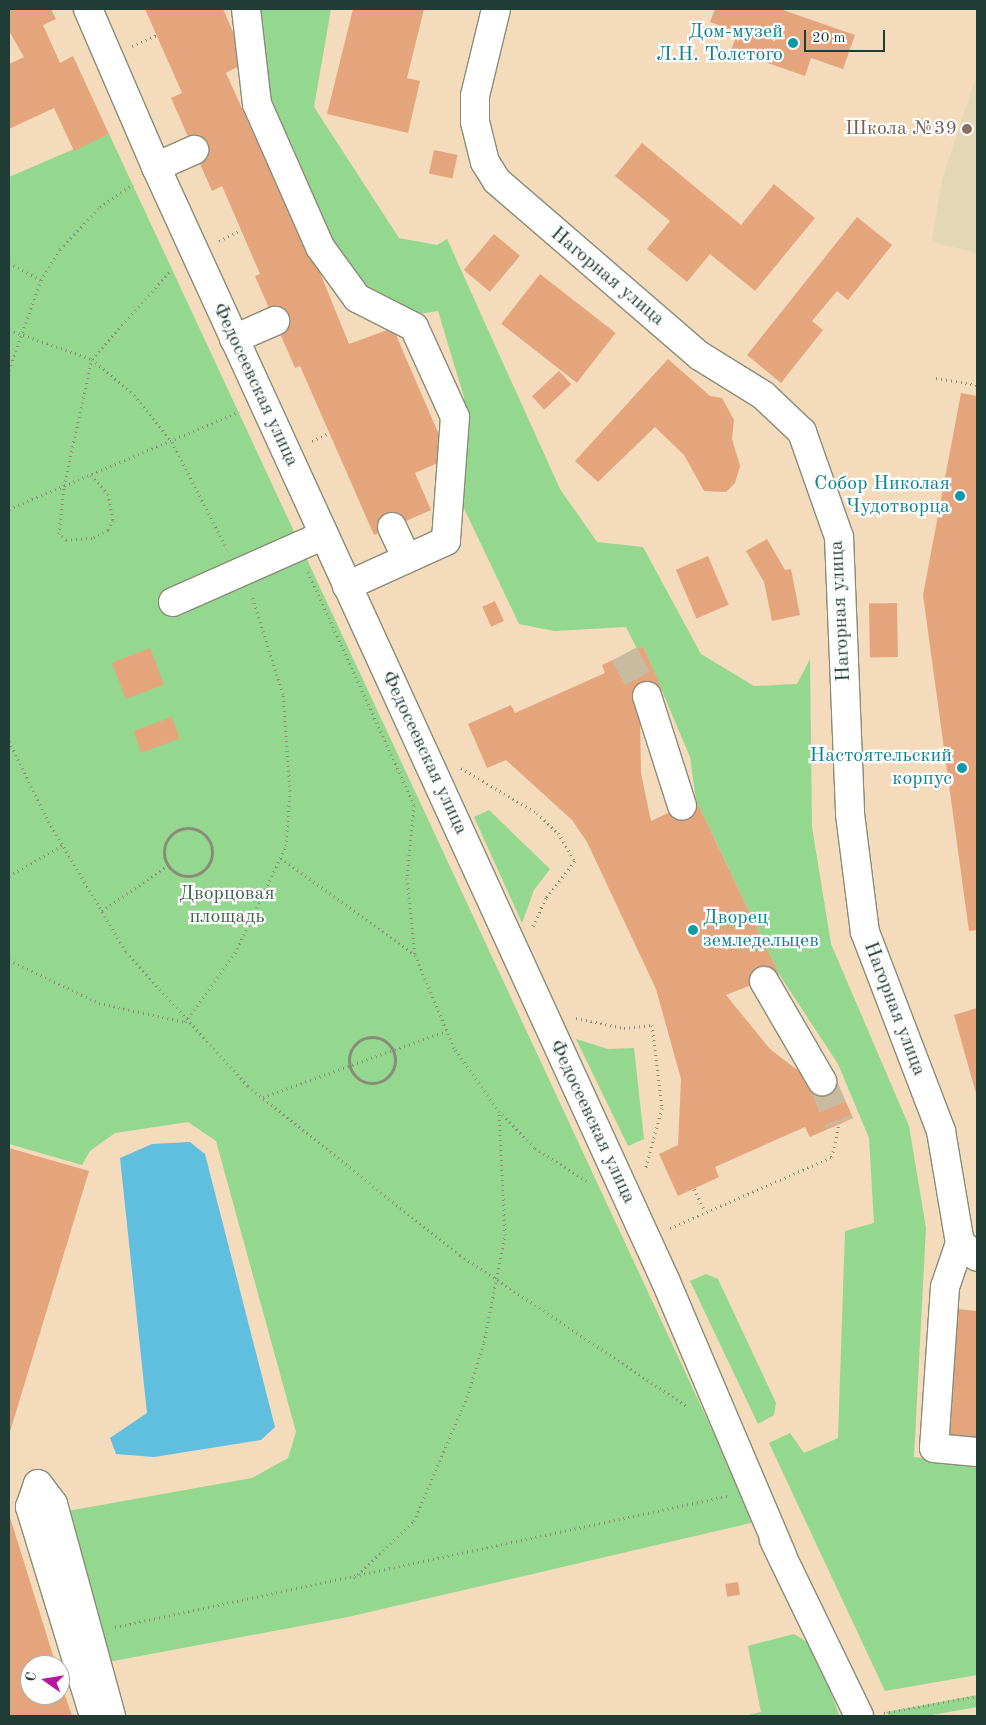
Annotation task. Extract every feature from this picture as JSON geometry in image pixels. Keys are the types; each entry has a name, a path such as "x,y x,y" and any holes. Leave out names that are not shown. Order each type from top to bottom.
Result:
{"street":[{"name":"Федосеевская улица","path":"88,9 156,167 666,1282 782,1555 859,1716"},
{"path":"246,9 257,104 320,247 357,298 414,327 455,417 446,541 347,586"},
{"name":"Нагорная улица","path":"496,9 475,96 475,122 485,162 511,197 700,356 763,395 802,432 839,538 850,814 865,932 941,1131 954,1206 969,1250"},
{"path":"156,167 194,150"},
{"path":"234,338 274,322"},
{"path":"392,527 407,559"},
{"path":"172,602 324,535"},
{"path":"647,696 682,806"},
{"path":"764,981 822,1081"},
{"path":"969,1250 945,1287 934,1448 977,1452"},
{"path":"94,1716 30,1507 38,1484 53,1504 111,1716"}],"path":[{"path":"130,48 157,35"},
{"path":"9,370 18,334 40,280 60,249 100,207 156,167"},
{"path":"216,242 241,230"},
{"path":"9,263 40,280"},
{"path":"91,475 114,508 108,530 92,538 66,540 58,534 64,486 92,359 170,271"},
{"path":"9,330 92,359 134,395 172,442 261,614 283,694 290,791 286,846 235,953 185,1022"},
{"path":"936,378 977,385"},
{"path":"9,509 172,442 263,401"},
{"path":"305,444 329,433"},
{"path":"9,741 63,845 126,952 185,1022 262,1098 392,1202 499,1280 694,1412 690,1402"},
{"path":"453,765 515,796 537,813 558,834 575,861 546,898 531,934"},
{"path":"192,828 208,838 212,856 202,872 183,875 168,865 164,847 174,831 192,828"},
{"path":"9,876 63,845"},
{"path":"281,858 414,955 446,1031 500,1111 535,1148 593,1185"},
{"path":"102,911 168,865"},
{"path":"9,960 99,1002 185,1022"},
{"path":"572,1015 600,1026 652,1025 662,1108 643,1175"},
{"path":"262,1098 446,1031"},
{"path":"366,1037 382,1038 394,1050 393,1071 381,1082 358,1079 349,1066 354,1045 366,1037"},
{"path":"354,1579 414,1521 431,1489 467,1397 499,1280 505,1235 500,1111"},
{"path":"663,1232 832,1157 839,1124"},
{"path":"694,1189 705,1212"},
{"path":"87,1633 354,1579 732,1495 728,1486"},
{"path":"886,1712 977,1696"}],"shaded area":[{"name":"Школа №39","path":"977,74 977,253 932,242 942,180"}],"green space":[{"path":"256,9 331,9 314,107 399,238 437,245 447,239 560,489 597,542 643,547 701,654 754,686 797,684 810,659 812,827 831,944 909,1126 926,1228 914,1457 977,1465 977,1675 885,1691 769,1443 790,1433 804,1453 838,1438 845,1231 874,1223 869,1138 838,1064 779,974 696,800 690,757 643,646 637,649 626,627 554,631 519,624 461,502 464,397 438,311 413,315 371,290 342,260 271,115"},
{"name":"Дворцовая площадь","path":"109,134 755,1522 348,1617 108,1662 62,1512 252,1478 288,1458 296,1432 216,1141 188,1122 115,1133 90,1151 82,1165 9,1144 9,177"},
{"path":"489,810 550,869 534,890 522,923 474,817"},
{"path":"576,1039 608,1049 634,1048 644,1139 628,1146"},
{"path":"706,1274 718,1279 776,1403 774,1415 758,1424 690,1281"},
{"path":"794,1634 815,1647 839,1715 744,1716 761,1712 748,1646"},
{"path":"977,1695 977,1707 927,1716 889,1716 886,1712"}],"water":[{"path":"190,1142 205,1154 275,1427 261,1440 154,1457 116,1454 110,1438 147,1413 120,1158 152,1144"}],"building":[{"path":"9,9 51,9 56,19 43,25 60,63 73,56 109,134 74,151 54,108 9,129 9,64 24,57 9,31"},
{"path":"145,9 223,9 246,62 226,73 268,166 275,162 349,344 393,328 449,458 415,473 431,510 374,535 300,366 295,368 255,276 260,274 222,186 212,191 171,98 182,93"},
{"path":"353,9 424,9 407,78 420,81 408,133 327,114"},
{"name":"Дом-музей Л.Н. Толстого","path":"715,9 780,9 855,35 843,69 811,58 805,76 731,50 738,32 710,22"},
{"path":"642,143 741,225 774,184 815,218 755,291 710,254 687,282 647,249 670,221 615,176"},
{"path":"434,150 457,155 452,178 429,173"},
{"path":"857,217 892,245 848,300 837,291 812,321 823,330 781,383 747,355"},
{"path":"494,234 520,256 490,292 464,270"},
{"path":"540,274 616,333 577,383 501,324"},
{"path":"668,359 710,396 722,398 734,420 732,439 740,466 735,483 726,492 704,491 684,455 655,427 598,482 575,461"},
{"path":"559,371 571,384 544,409 532,396"},
{"path":"961,393 977,396 977,930 969,931 923,595"},
{"path":"767,539 785,570 791,569 800,615 772,621 764,582 746,551"},
{"path":"708,556 729,605 696,618 676,570"},
{"path":"495,601 504,621 491,627 482,607"},
{"path":"869,603 897,603 898,657 870,657"},
{"name":"Дворец земледельцев","path":"643,646 662,690 645,698 640,719 641,773 651,821 696,800 779,974 726,995 770,1049 792,1066 817,1083 834,1075 853,1118 810,1137 805,1127 715,1167 719,1177 678,1196 659,1154 678,1145 681,1079 656,989 587,842 572,820 506,760 487,768 468,724 511,705 515,713 605,673 602,665"},
{"path":"150,648 164,684 126,699 112,663"},
{"path":"172,717 180,739 141,753 133,731"},
{"path":"977,1008 977,1097 954,1015"},
{"path":"9,1148 89,1171 9,1435"},
{"path":"957,1309 977,1311 977,1441 942,1437"},
{"path":"9,1514 53,1655 20,1655 20,1705 68,1705 72,1716 9,1716"},
{"path":"738,1582 740,1595 727,1597 725,1584"}],"tunnel":[{"path":"624,654 647,696"},
{"path":"822,1081 839,1123"}],"place":[{"name":"Дом-музей Л.Н. Толстого","path":"793,43"},
{"name":"Школа №39","path":"967,129"},
{"name":"Собор Николая Чудотворца","path":"960,496"},
{"name":"Настоятельский корпус","path":"962,768"},
{"name":"Дворец земледельцев","path":"693,930"}]}
